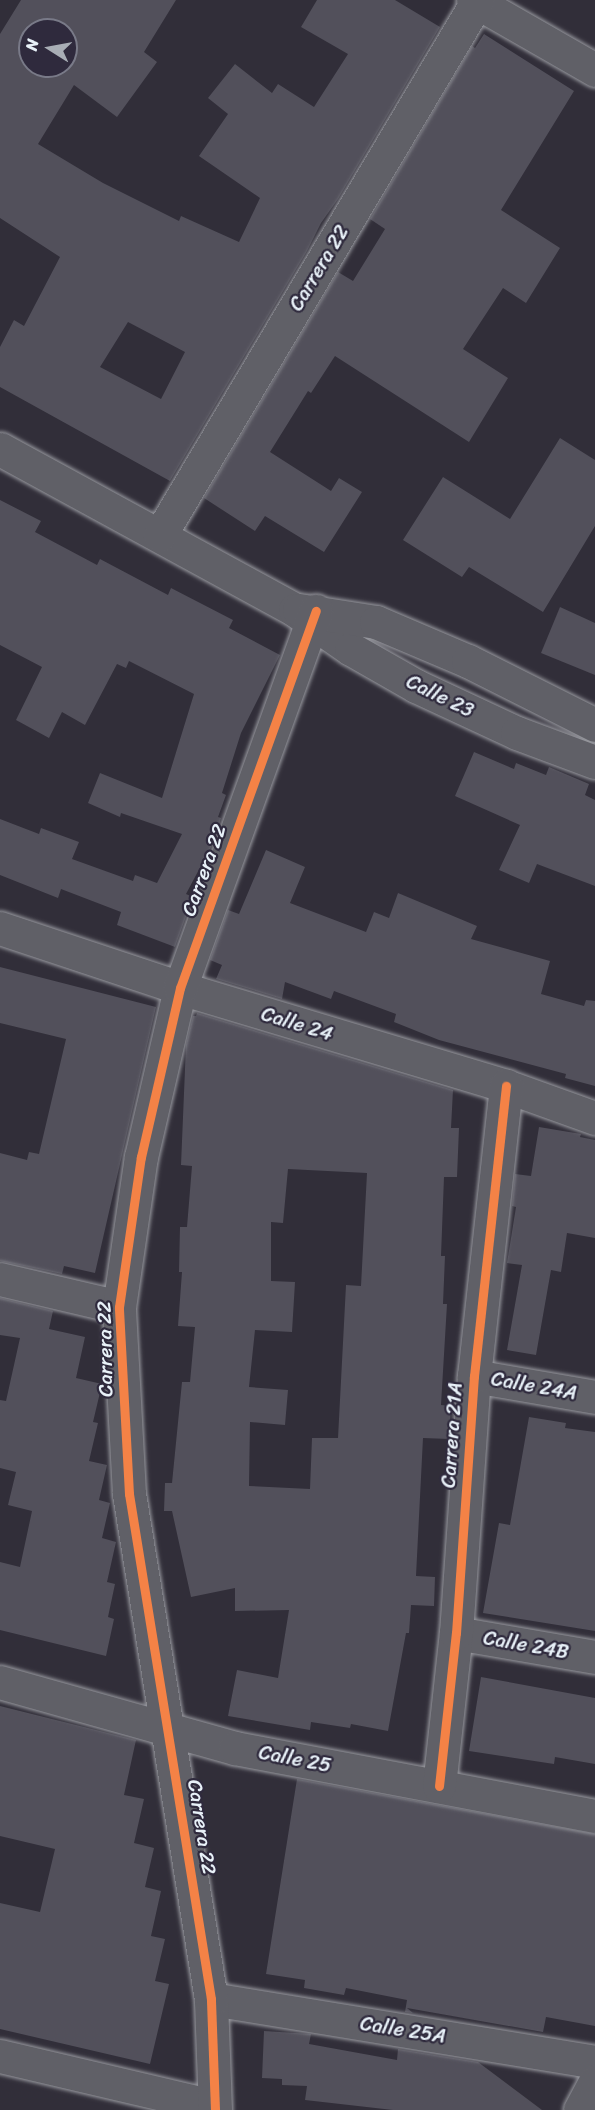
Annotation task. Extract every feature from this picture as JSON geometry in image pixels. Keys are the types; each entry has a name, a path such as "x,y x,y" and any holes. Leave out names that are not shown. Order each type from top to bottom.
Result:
{"street":[{"path":"476,1 595,70"},
{"name":"Carrera 22","path":"160,535 476,1"},
{"name":"Calle 23","path":"0,448 308,615 351,649 416,686 517,733 595,762"},
{"name":"Carrera 22","path":"215,2108 211,1999 129,1494 119,1307 141,1157 180,988 308,615"},
{"name":"Calle 23","path":"308,615 376,622 468,661 595,725"},
{"name":"Calle 24","path":"0,928 180,988 506,1086 595,1118"},
{"name":"Carrera 21A","path":"439,1786 456,1633 474,1376 506,1086"},
{"path":"0,1278 119,1307"},
{"name":"Calle 24A","path":"474,1376 595,1397"},
{"name":"Calle 24B","path":"456,1633 595,1658"},
{"name":"Calle 25","path":"0,1682 235,1748 595,1815"},
{"name":"Calle 25A","path":"211,1999 595,2062"},
{"path":"0,2056 215,2108"},
{"path":"580,2110 595,2082"}],"building":[{"path":"21,0 176,0 144,52 157,62 117,117 74,85 38,144 103,183 179,221 181,216 239,242 260,198 199,156 228,114 208,98 235,64 272,93 278,84 314,107 348,54 301,27 317,0 395,0 440,27 338,199 321,223 307,251 170,481 0,387 0,347 14,320 24,326 60,257 0,218 0,34","holes":["128,322 185,352 161,399 100,367"]},
{"path":"484,34 574,91 501,210 560,248 526,303 503,288 463,349 508,378 469,442 335,356 311,393 308,391 270,452 331,491 339,478 362,492 324,552 265,516 255,531 204,498 338,272 353,281 385,229 370,219 472,46 475,48"},
{"path":"560,438 595,460 595,526 543,612 469,567 462,577 403,540 443,477 510,519"},
{"path":"0,500 41,521 35,532 97,565 100,559 168,595 171,588 233,620 229,628 280,655 241,733 222,793 226,795 218,817 221,818 212,845 186,894 193,897 175,947 117,925 121,912 61,889 58,898 0,875 0,819 39,834 41,828 79,842 72,859 133,881 135,875 157,883 182,834 121,813 120,817 88,803 100,773 162,798 194,694 129,661 126,668 117,664 85,725 62,712 49,738 16,720 42,667 0,645"},
{"path":"560,607 595,623 595,675 541,653"},
{"path":"474,752 514,769 516,763 546,775 549,767 589,784 585,795 595,800 595,886 537,864 529,883 499,870 520,825 455,796"},
{"path":"266,850 305,867 290,903 366,932 374,912 389,918 398,893 477,926 471,939 550,961 541,994 584,1006 586,1000 595,1001 595,1086 565,1078 566,1074 439,1040 394,1022 396,1014 334,991 331,999 285,982 282,999 216,979 222,965 210,960 228,910 239,914"},
{"path":"0,967 156,1007 95,1273 64,1266 62,1274 0,1261 0,1153 27,1160 29,1152 39,1154 66,1039 0,1023"},
{"path":"197,1013 453,1090 451,1128 459,1128 457,1177 444,1177 441,1256 445,1256 443,1304 447,1304 441,1405 451,1406 449,1439 423,1438 416,1576 435,1577 434,1606 411,1605 409,1633 406,1633 388,1731 351,1724 350,1728 311,1722 310,1730 228,1716 237,1670 278,1678 289,1610 235,1611 235,1588 191,1597 172,1511 164,1511 165,1483 172,1483 182,1382 190,1382 195,1327 178,1326 182,1272 179,1272 180,1227 187,1227 192,1166 181,1165 186,1045 193,1016","holes":["288,1169 367,1173 361,1286 346,1285 338,1438 312,1438 310,1489 249,1486 250,1422 285,1425 288,1390 249,1387 255,1330 292,1332 295,1282 271,1281 271,1222 283,1223"]},
{"path":"539,1127 581,1134 580,1137 595,1140 595,1238 567,1233 561,1272 551,1270 536,1355 507,1350 522,1265 507,1263 516,1207 512,1206 515,1174 531,1176"},
{"path":"0,1298 53,1311 49,1329 85,1337 76,1378 102,1384 93,1422 98,1423 89,1461 107,1465 99,1500 110,1503 102,1538 116,1542 107,1582 115,1584 108,1617 114,1619 106,1656 0,1630 0,1562 20,1567 32,1511 8,1505 16,1472 0,1468 0,1400 6,1401 20,1338 0,1335"},
{"path":"529,1417 566,1423 565,1428 595,1432 595,1631 483,1613 499,1523 510,1525"},
{"path":"481,1677 595,1698 595,1764 555,1757 554,1764 469,1751"},
{"path":"0,1706 136,1740 124,1795 144,1799 134,1843 154,1848 145,1887 161,1891 151,1936 165,1939 155,1981 169,1984 150,2064 0,2029 0,1903 40,1912 55,1849 0,1836"},
{"path":"297,1779 595,1834 595,2026 546,2017 543,2032 407,2008 413,2013 405,2012 407,2000 346,1988 344,1995 304,1988 305,1980 266,1974"},
{"path":"264,2031 311,2034 309,2044 397,2060 398,2049 478,2062 542,2110 393,2110 305,2100 307,2086 282,2085 282,2079 262,2078"}],"cycle path":[{"path":"215,2110 211,1999 129,1494 119,1307 141,1157 180,988 316,611"},
{"path":"439,1786 456,1633 474,1376 506,1086"}]}
